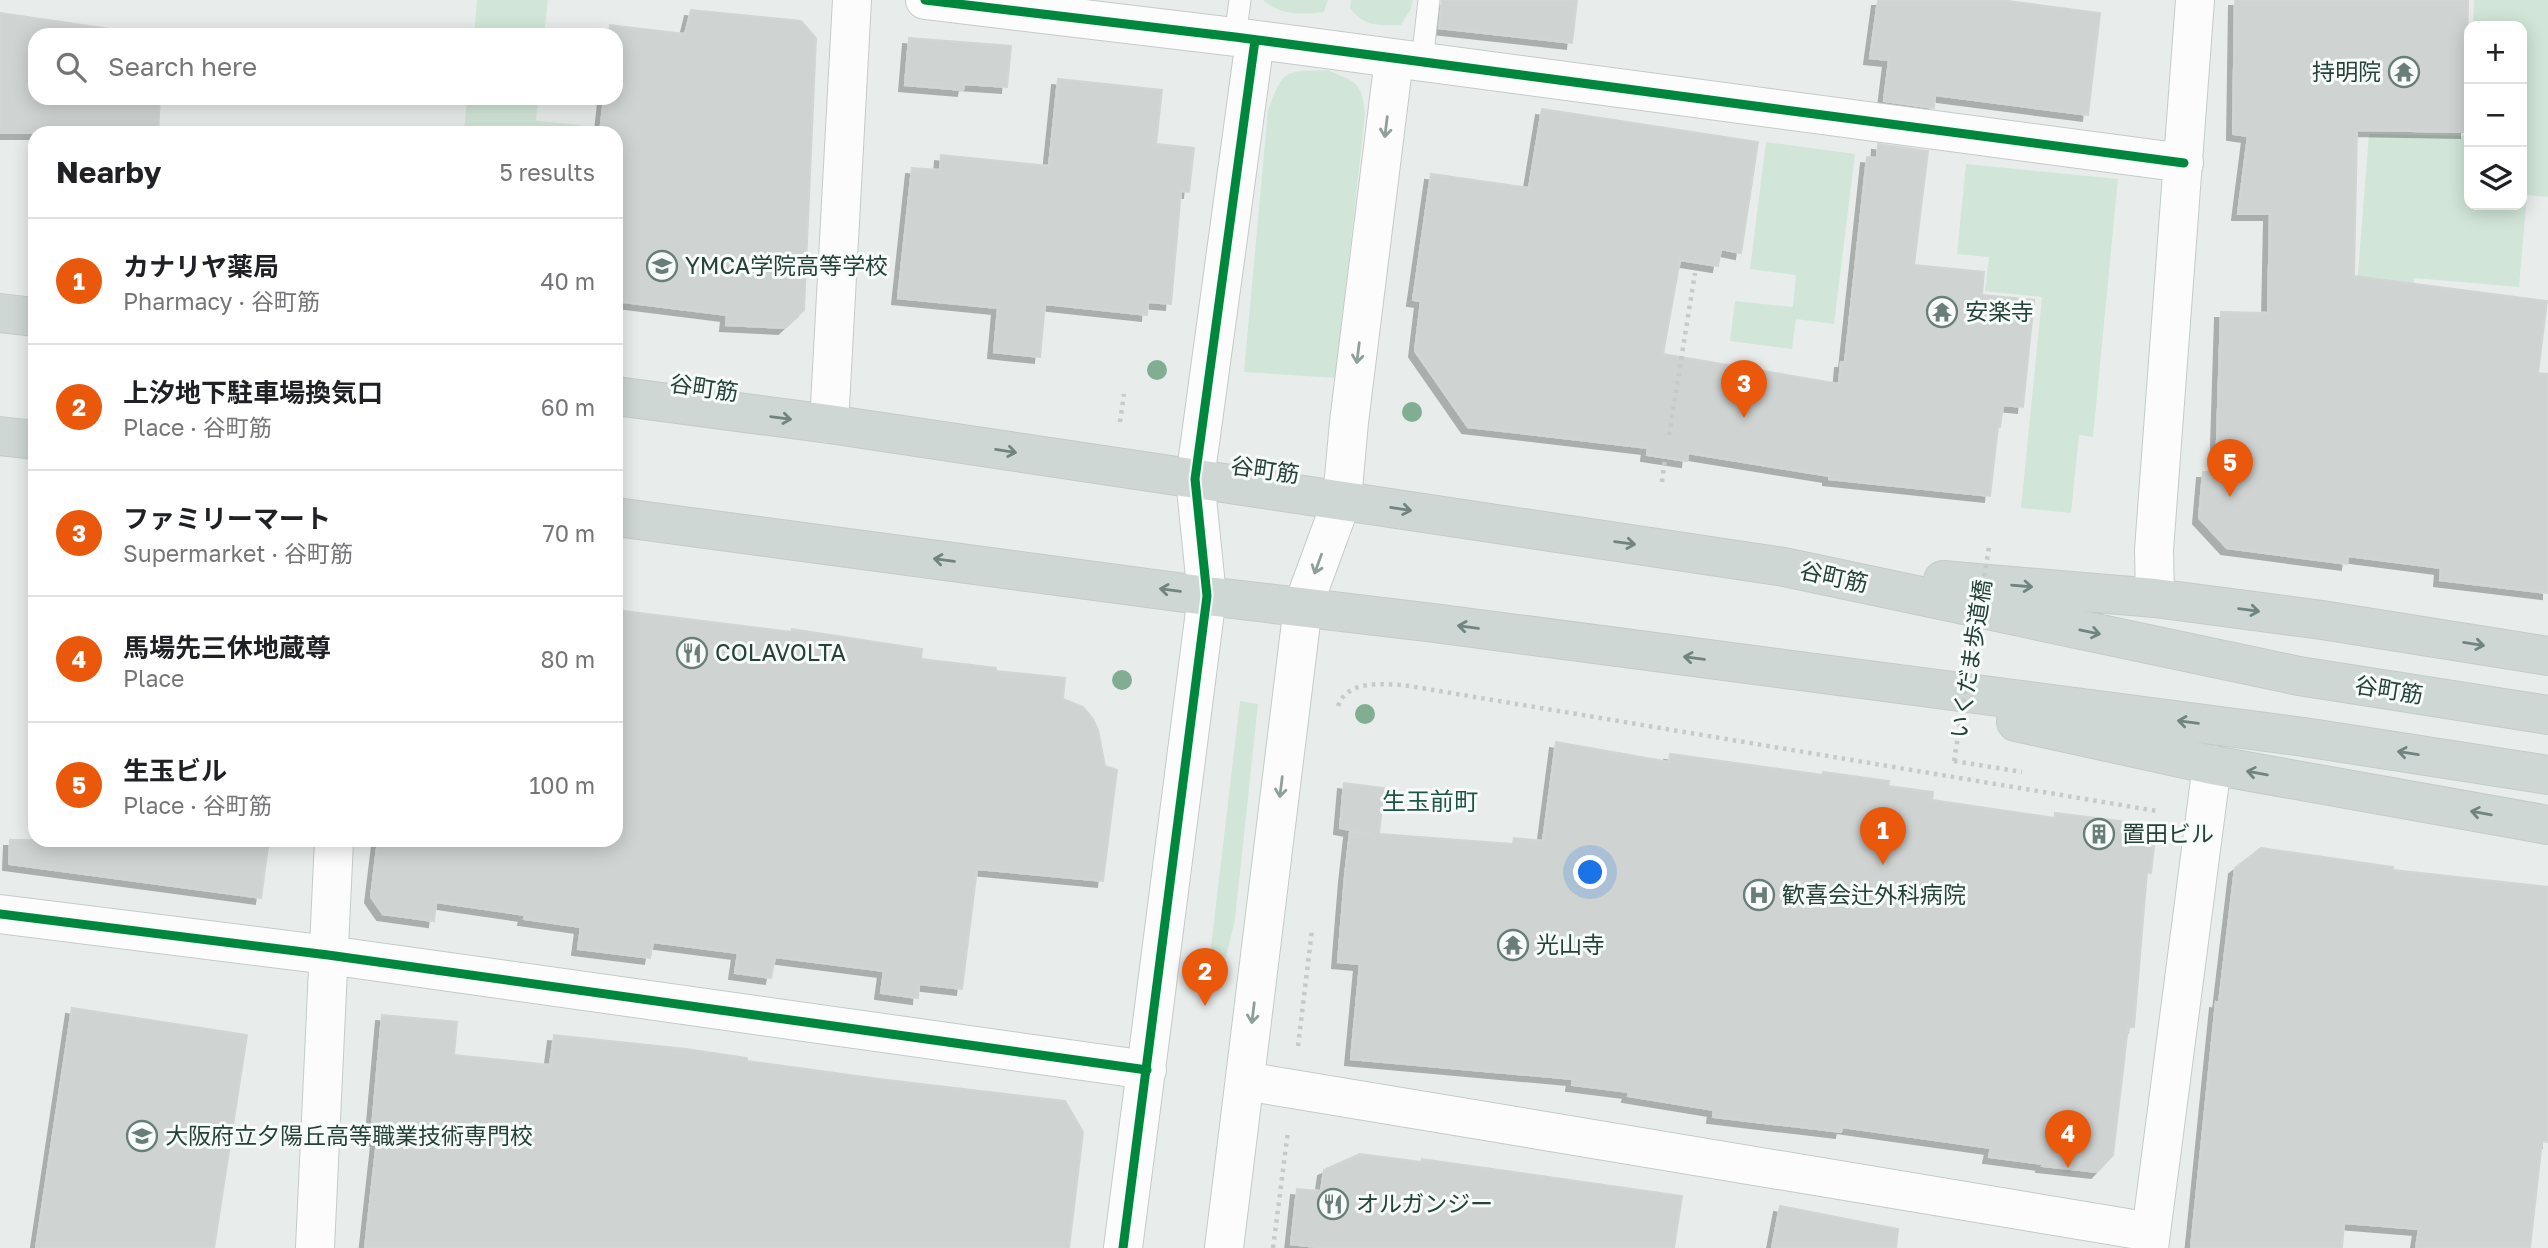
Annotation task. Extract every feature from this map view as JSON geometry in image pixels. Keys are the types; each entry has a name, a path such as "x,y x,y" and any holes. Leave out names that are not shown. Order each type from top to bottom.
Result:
{"main road":[{"path":"0,313 28,316"},
{"name":"谷町筋","path":"623,397 829,424 1784,567 2299,676 2548,715"},
{"path":"0,436 28,439"},
{"path":"623,518 2304,737 2548,775"},
{"path":"1784,567 2155,598 2322,620 2548,656"},
{"path":"1761,667 2212,765 2548,825"}],"street":[{"path":"829,424 852,0"},
{"path":"925,0 1408,60 2184,163"},
{"path":"2155,598 2154,550 2195,0"},
{"path":"1123,1248 1207,596 1195,479 1245,39"},
{"path":"1224,1248 1303,606 1342,500 1408,60"},
{"path":"1245,1081 2150,1240 2212,765"},
{"path":"315,1248 334,847"},
{"path":"0,914 328,956 1147,1070"}],"lane":[{"path":"1240,0 1245,39"},
{"path":"1408,60 1429,0"}],"path":[{"path":"1670,435 1695,273"},
{"path":"1120,423 1124,394"},
{"path":"1662,482 1665,458"},
{"path":"1336,711 1340,698 1360,686 1375,683 1403,685 2157,811"},
{"path":"1273,1248 1312,924"}],"green space":[{"path":"477,0 548,0 545,28 475,28"},
{"path":"1263,0 1328,0 1324,12 1291,13 1276,9"},
{"path":"1351,0 1413,0 1401,25 1386,25 1372,24 1360,18 1350,8"},
{"path":"2474,0 2548,0 2548,197 2527,195 2527,21 2473,21"},
{"path":"1327,70 1356,84 1362,95 1365,114 1336,378 1244,372 1268,110 1278,86 1287,75 1302,71"},
{"path":"466,105 537,105 536,121 581,125 581,126 465,126"},
{"path":"2369,134 2464,136 2464,210 2526,210 2519,287 2414,278 2412,302 2356,298"},
{"path":"1766,142 1855,154 1834,324 1796,319 1792,349 1730,341 1735,301 1793,307 1796,275 1750,269"},
{"path":"1966,164 2118,179 2093,437 2079,435 2071,513 2021,508 2042,297 1985,291 1989,257 1957,254"},
{"path":"1240,701 1258,704 1235,919 1224,966 1209,964"}],"building":[{"path":"1442,0 1577,0 1572,43 1439,28"},
{"path":"1878,0 2000,0 2100,13 2088,115 1935,95 1934,108 1884,101 1889,60 1870,58"},
{"path":"2235,0 2468,0 2468,21 2464,21 2464,132 2357,130 2354,276 2547,301 2538,373 2548,374 2548,593 2440,580 2441,568 2348,556 2347,564 2227,548 2199,518 2203,472 2216,472 2221,312 2268,313 2270,214 2238,214 2248,136 2233,134"},
{"path":"691,10 801,21 816,38 804,310 784,328 726,325 727,315 623,302 623,126 601,126 603,105 623,105 623,28 610,28 610,25 685,34"},
{"path":"0,13 103,28 28,28 28,105 160,105 158,126 28,126 28,133 0,133"},
{"path":"909,38 1011,46 1007,87 964,84 963,90 905,85"},
{"path":"1058,79 1162,90 1156,144 1194,148 1189,192 1181,191 1171,304 1148,302 1147,315 1045,304 1040,357 994,352 998,308 898,298 912,168 940,170 941,155 1049,166"},
{"path":"1542,109 1758,142 1741,253 1721,249 1718,266 1680,260 1663,354 1839,384 1841,362 1845,362 1867,157 1877,158 1878,144 1928,151 1914,265 1984,272 1982,295 2034,300 2023,407 2003,405 1990,496 1829,479 1829,476 1688,453 1687,461 1647,455 1648,448 1468,427 1415,351 1421,301 1413,300 1431,174 1529,188"},
{"path":"623,611 791,632 792,629 922,649 921,659 1065,678 1063,699 1083,707 1093,719 1098,730 1105,766 1117,770 1103,881 977,869 962,989 919,984 918,998 881,993 884,971 775,957 771,978 735,973 738,953 653,942 650,958 578,949 581,927 524,919 525,915 436,902 434,921 383,914 371,897 377,847 623,847"},
{"path":"1556,742 1669,762 1670,754 1823,775 1823,772 1889,781 1888,786 1933,792 1932,800 2055,818 2055,813 2135,823 2154,846 2151,873 2147,872 2134,1027 2128,1027 2113,1155 2097,1172 2042,1166 2043,1164 1989,1157 1991,1148 1842,1127 1841,1132 1713,1117 1714,1110 1628,1096 1629,1092 1572,1085 1573,1079 1351,1059 1360,964 1338,962 1345,876 1350,832 1371,834 1340,828 1344,783 1384,788 1379,834 1513,844 1514,838 1543,841"},
{"path":"10,840 28,840 28,847 268,847 261,898 9,864"},
{"path":"2261,848 2393,867 2393,870 2548,887 2548,1142 2542,1141 2530,1248 2416,1248 2419,1229 2344,1223 2342,1248 2191,1248 2216,1002 2219,1003 2235,868"},
{"name":"大阪府立夕陽丘高等職業技術専門校","path":"72,1008 247,1035 214,1248 36,1248"},
{"path":"382,1015 457,1022 454,1055 550,1065 554,1035 686,1049 747,1058 747,1061 1065,1101 1083,1132 1069,1248 365,1248 377,1140 371,1139"},
{"path":"1360,1154 1421,1162 1422,1159 1682,1196 1674,1248 1325,1248 1291,1244 1297,1189 1321,1191 1324,1170"},
{"path":"1780,1206 1898,1229 1896,1248 1772,1248"}],"cycle path":[{"path":"925,0 1235,37 2184,163"},
{"path":"1123,1248 1207,596 1195,479 1255,40"},
{"path":"0,914 328,955 1147,1070"}],"place":[{"name":"持明院","path":"2404,72"},
{"name":"YMCA学院高等学校","path":"662,266"},
{"name":"安楽寺","path":"1942,312"},
{"name":"ファミリーマート","path":"1744,418"},
{"name":"生玉ビル","path":"2230,497"},
{"name":"COLAVOLTA","path":"692,653"},
{"name":"置田ビル","path":"2099,834"},
{"name":"カナリヤ薬局","path":"1883,865"},
{"name":"歓喜会辻外科病院","path":"1759,895"},
{"name":"光山寺","path":"1513,945"},
{"name":"上汐地下駐車場換気口","path":"1205,1006"},
{"name":"大阪府立夕陽丘高等職業技術専門校","path":"142,1136"},
{"name":"馬場先三休地蔵尊","path":"2068,1168"},
{"name":"オルガンジー","path":"1333,1204"}],"district":[{"name":"生玉前町","path":"1430,802"}]}
